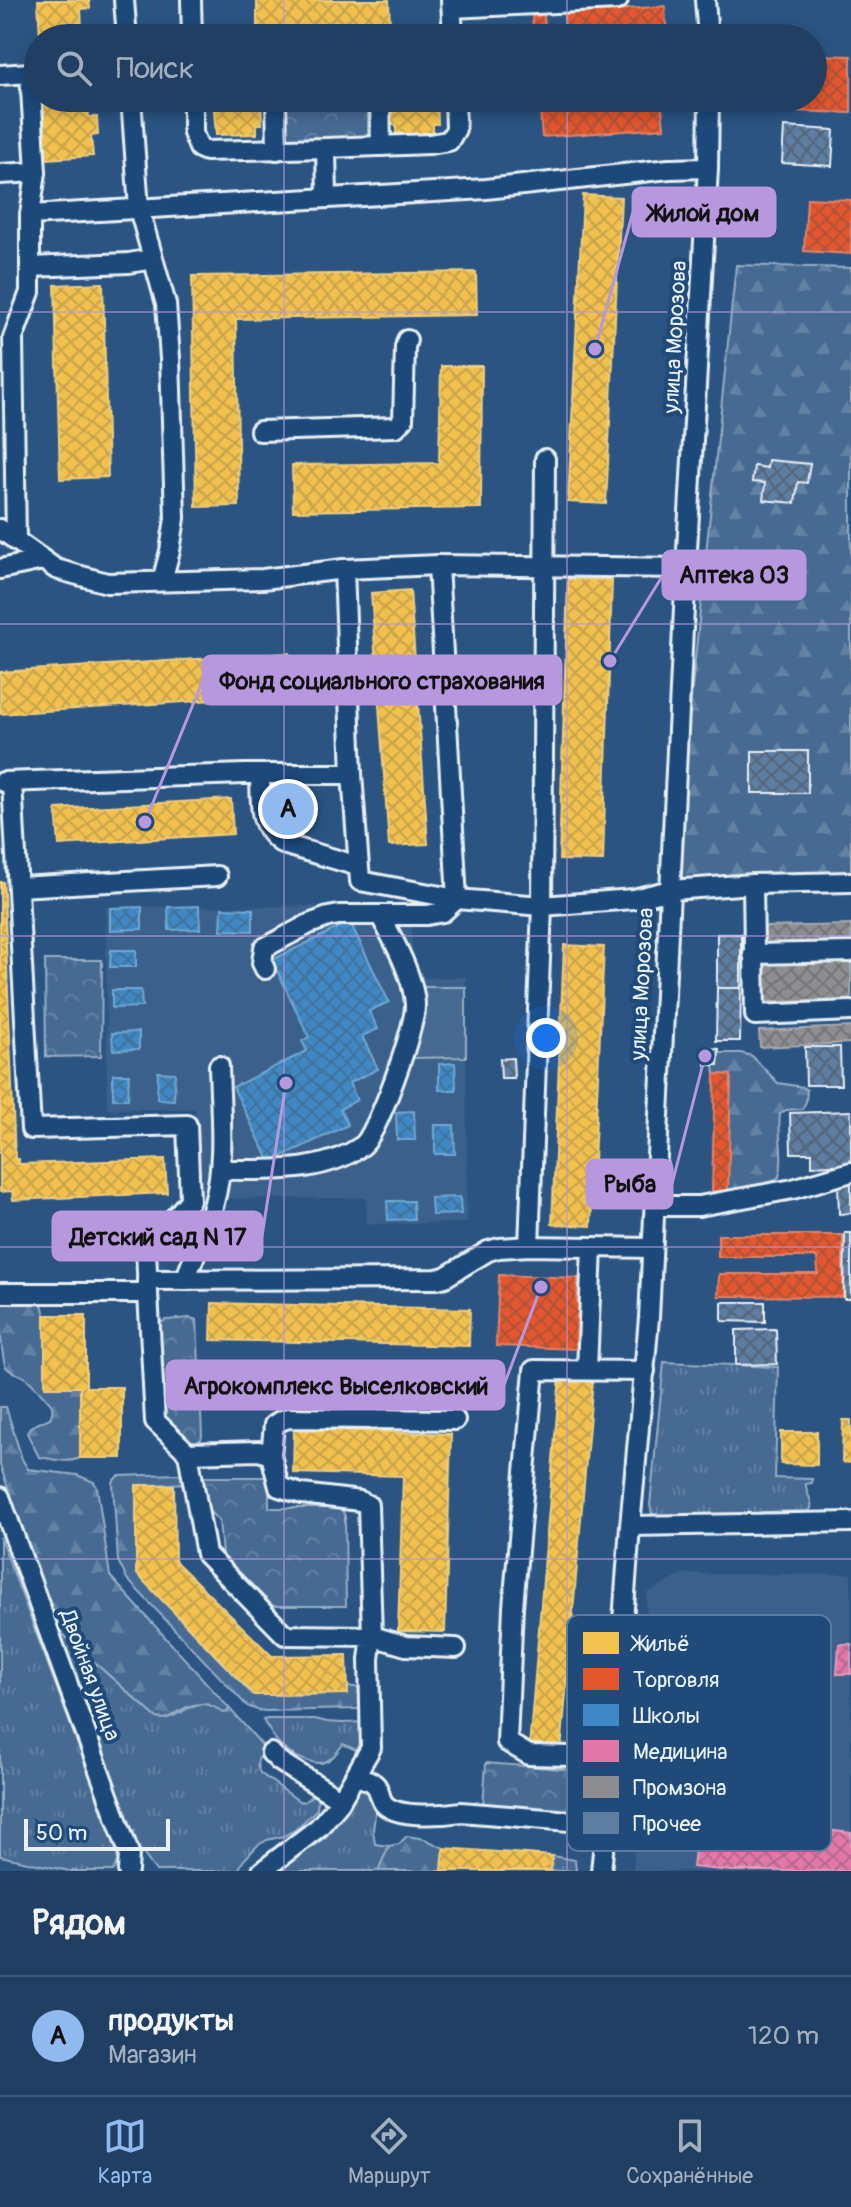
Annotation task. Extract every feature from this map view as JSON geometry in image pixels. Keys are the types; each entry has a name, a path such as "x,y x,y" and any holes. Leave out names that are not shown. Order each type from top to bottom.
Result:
{"street":[{"path":"124,0 126,24"},
{"path":"191,0 192,24"},
{"path":"453,24 452,4 618,0"},
{"path":"705,0 707,24"},
{"path":"0,75 24,73"},
{"path":"16,541 7,430 13,338 30,292 30,215 36,172 32,112"},
{"path":"132,112 139,209 166,304 175,518 162,581"},
{"path":"193,112 193,133 199,148 206,151 430,144 449,141 456,129 455,112"},
{"path":"276,112 277,150"},
{"path":"380,112 381,146"},
{"name":"улица Морозова","path":"623,1615 645,1371 655,1206 709,112"},
{"path":"326,148 327,198"},
{"path":"30,215 486,189 669,169 708,168"},
{"path":"0,174 36,172"},
{"path":"30,267 129,263 153,259"},
{"path":"260,431 396,427 403,420 407,340"},
{"path":"529,1246 542,906 545,459"},
{"path":"0,529 56,569 107,583 263,579 344,569 438,565 686,568"},
{"path":"0,569 43,560"},
{"path":"438,565 457,899"},
{"path":"344,569 352,774 360,881 457,899 542,906 633,899 671,890 851,882"},
{"path":"260,774 263,820 274,838 283,844 358,866"},
{"path":"352,774 6,782 18,887 31,1129 187,1125 190,1200 146,1250 147,1286 155,1421 188,1453 206,1554 285,1635 372,1636 406,1646 456,1648"},
{"path":"18,887 217,876"},
{"path":"753,884 755,1015 851,1011"},
{"path":"265,969 262,963 264,948 309,924 339,915 427,915 443,912 457,899"},
{"path":"220,1170 310,1167 363,1146 371,1136 413,1022 415,1006 411,985 380,915"},
{"path":"753,954 851,952"},
{"path":"185,1280 214,1207 220,1170 219,1066"},
{"path":"655,1206 699,1206 793,1189 851,1172"},
{"path":"0,1293 147,1286 185,1280 437,1279 488,1251 529,1246 652,1248"},
{"path":"587,1370 592,1247"},
{"path":"567,1756 529,1755 507,1742 513,1607 534,1370 645,1371"},
{"path":"262,1871 319,1827 341,1800 371,1748 368,1505 279,1487 271,1455 274,1425 288,1418 455,1420"},
{"path":"188,1453 259,1451 271,1455"},
{"name":"Двойная улица","path":"0,1497 129,1853 128,1871"},
{"path":"630,1526 851,1522"},
{"path":"271,1753 341,1800"},
{"path":"355,1776 374,1783 379,1789 381,1801 391,1810 567,1821"},
{"name":"улица Морозова","path":"601,1871 603,1851"}],"shaded area":[{"path":"412,906 412,964 425,978 466,977 467,1223 367,1224 366,1198 196,1199 195,1109 107,1109 106,907"},
{"path":"684,1574 851,1574 851,1871 633,1871 634,1851 831,1851 831,1615 646,1615 647,1593"}],"green space":[{"path":"285,112 368,112 368,137 286,139"},
{"path":"736,265 851,268 851,886 671,890"},
{"path":"45,960 102,960 101,1056 46,1057"},
{"path":"422,987 466,987 466,1057 413,1058 426,1014"},
{"path":"719,1053 752,1056 778,1083 807,1090 802,1109 786,1110 780,1114 781,1169 779,1177 770,1183 727,1191 731,1075 715,1074 714,1065 718,1064"},
{"path":"0,1300 42,1304 80,1387 80,1458 65,1461 39,1457 27,1433 30,1427 50,1418 52,1406 26,1378 5,1365"},
{"path":"166,1320 197,1320 200,1441 184,1439 172,1429 165,1415 159,1376 158,1324"},
{"path":"664,1362 778,1367 775,1478 812,1479 812,1483 806,1484 810,1511 761,1512 755,1517 662,1517 652,1514 650,1505"},
{"path":"322,1381 393,1382 392,1410 322,1408"},
{"path":"0,1407 6,1407 28,1469 77,1475 94,1482 110,1576 229,1708 228,1712 198,1704 167,1718 157,1718 57,1629 0,1465"},
{"path":"178,1474 185,1483 136,1486 136,1573 253,1695 347,1694 348,1687 355,1687 362,1690 363,1706 359,1709 266,1711 247,1706 127,1579 118,1561 114,1480 119,1476"},
{"path":"203,1477 269,1477 269,1508 341,1508 345,1516 346,1606 273,1606 222,1555 219,1520 205,1508"},
{"path":"0,1537 115,1843 119,1858 113,1871 69,1871 0,1856"},
{"path":"57,1629 157,1718 170,1717 201,1704 213,1705 228,1712 229,1708 262,1745 257,1764 260,1773 299,1801 304,1802 314,1794 318,1796 317,1809 295,1830 257,1846 238,1871 156,1871 139,1848"},
{"path":"263,1720 365,1722 364,1739 358,1751 343,1744 330,1759 314,1763 285,1749"},
{"path":"486,1763 567,1769 567,1813 483,1806"},
{"path":"357,1785 368,1785 376,1807 375,1844 389,1846 378,1871 279,1871 327,1836"},
{"path":"407,1836 425,1839 444,1848 442,1871 378,1871 389,1846 399,1844"},
{"path":"552,1856 575,1860 576,1871 551,1871"}],"building: Жильё":[{"path":"38,0 89,0 90,8 81,9 82,24 39,24"},
{"path":"389,0 390,24 257,24 257,1"},
{"path":"44,112 89,112 89,117 97,117 98,135 91,136 93,156 46,159"},
{"path":"214,112 262,112 262,124 257,124 257,134 216,135"},
{"path":"391,112 438,112 438,124 433,124 433,134 396,135 396,125 391,125"},
{"path":"583,195 621,197 606,504 568,502"},
{"path":"476,272 477,315 236,319 239,506 196,507 192,276"},
{"path":"103,283 108,477 60,479 55,285"},
{"path":"441,366 482,366 481,508 293,511 292,465 439,463"},
{"path":"568,579 612,580 603,861 559,860"},
{"path":"410,590 428,844 389,846 371,593"},
{"path":"289,653 292,695 0,714 0,672"},
{"path":"231,799 233,834 59,845 56,809"},
{"path":"0,882 3,882 4,893 15,1159 19,1159 19,1164 165,1159 167,1193 13,1200 12,1191 0,1192"},
{"path":"564,945 604,947 591,1226 552,1224"},
{"path":"212,1303 470,1309 469,1346 211,1340"},
{"path":"45,1315 86,1315 86,1387 122,1387 122,1458 80,1458 80,1387 45,1387"},
{"path":"560,1376 593,1379 573,1615 567,1615 567,1681 561,1751 529,1748"},
{"path":"843,1420 851,1420 851,1463 842,1462"},
{"path":"294,1429 451,1434 445,1632 398,1631 403,1476 293,1473"},
{"path":"781,1432 817,1432 817,1465 781,1464"},
{"path":"136,1485 174,1485 175,1561 272,1656 347,1655 348,1694 254,1695 136,1573"},
{"path":"444,1848 552,1856 551,1871 442,1871"}],"building: Торговля":[{"path":"665,6 666,24 565,24 564,14"},
{"path":"544,15 545,24 533,24 532,16"},
{"path":"827,55 851,56 851,113 822,112 827,112"},
{"path":"540,112 662,112 664,128 542,137"},
{"path":"807,198 851,200 851,254 804,251"},
{"path":"301,787 305,829 274,832 271,789"},
{"path":"715,1074 731,1075 728,1191 712,1191"},
{"path":"718,1235 843,1235 843,1297 718,1296 719,1274 818,1274 817,1257 718,1257"},
{"path":"499,1275 578,1278 577,1302 585,1302 584,1316 577,1315 576,1349 496,1346"}],"building: Школы":[{"path":"199,906 200,929 169,930 168,907"},
{"path":"142,907 142,929 110,930 110,908"},
{"path":"222,908 253,909 253,931 221,930"},
{"path":"350,922 389,1002 369,1011 378,1029 362,1036 378,1069 349,1083 357,1100 340,1109 348,1125 270,1162 233,1087 307,1051 302,1041 309,1037 272,960"},
{"path":"111,950 136,950 136,967 110,967"},
{"path":"112,990 141,990 142,1007 112,1008"},
{"path":"139,1032 139,1049 113,1050 112,1033"},
{"path":"455,1063 456,1090 439,1090 439,1064"},
{"path":"158,1072 175,1073 174,1100 157,1099"},
{"path":"113,1074 129,1074 128,1099 113,1099"},
{"path":"414,1111 415,1140 397,1140 396,1112"},
{"path":"435,1125 454,1125 455,1154 435,1154"},
{"path":"460,1197 461,1214 432,1215 431,1198"},
{"path":"387,1201 413,1201 414,1219 388,1220"}],"building: Медицина":[{"path":"839,1644 851,1644 851,1674 837,1674"},
{"path":"831,1831 851,1833 851,1871 730,1871 693,1867 695,1851 831,1851"}],"building: Промзона":[{"path":"851,925 851,944 763,946 762,927"},
{"path":"851,962 851,1000 764,1002 763,964"},
{"path":"851,1027 851,1043 760,1047 759,1031"}],"building: Прочее":[{"path":"784,127 834,130 832,166 782,163"},
{"path":"768,460 810,464 807,483 798,482 795,503 763,500 765,483 752,482 754,466 767,468"},
{"path":"752,751 808,751 808,793 752,793"},
{"path":"717,934 741,934 741,988 717,988"},
{"path":"717,988 741,988 740,1041 716,1041"},
{"path":"805,1047 840,1047 841,1085 806,1085"},
{"path":"705,1048 719,1049 718,1065 705,1065"},
{"path":"513,1058 514,1078 501,1078 500,1059"},
{"path":"851,1111 851,1164 812,1166 812,1153 791,1153 790,1113"},
{"path":"851,1183 851,1213 839,1214 838,1184"},
{"path":"845,1233 851,1233 851,1299 844,1299"},
{"path":"722,1302 765,1302 765,1322 722,1321"},
{"path":"776,1329 777,1364 736,1365 736,1330"}],"place":[{"name":"Жилой дом","path":"595,349"},
{"name":"Аптека 03","path":"610,661"},
{"name":"продукты","path":"288,809"},
{"name":"Фонд социального страхования","path":"145,822"},
{"name":"Рыба","path":"705,1056"},
{"name":"Детский сад N 17","path":"286,1083"},
{"name":"Агрокомплекс Выселковский","path":"541,1287"}]}
